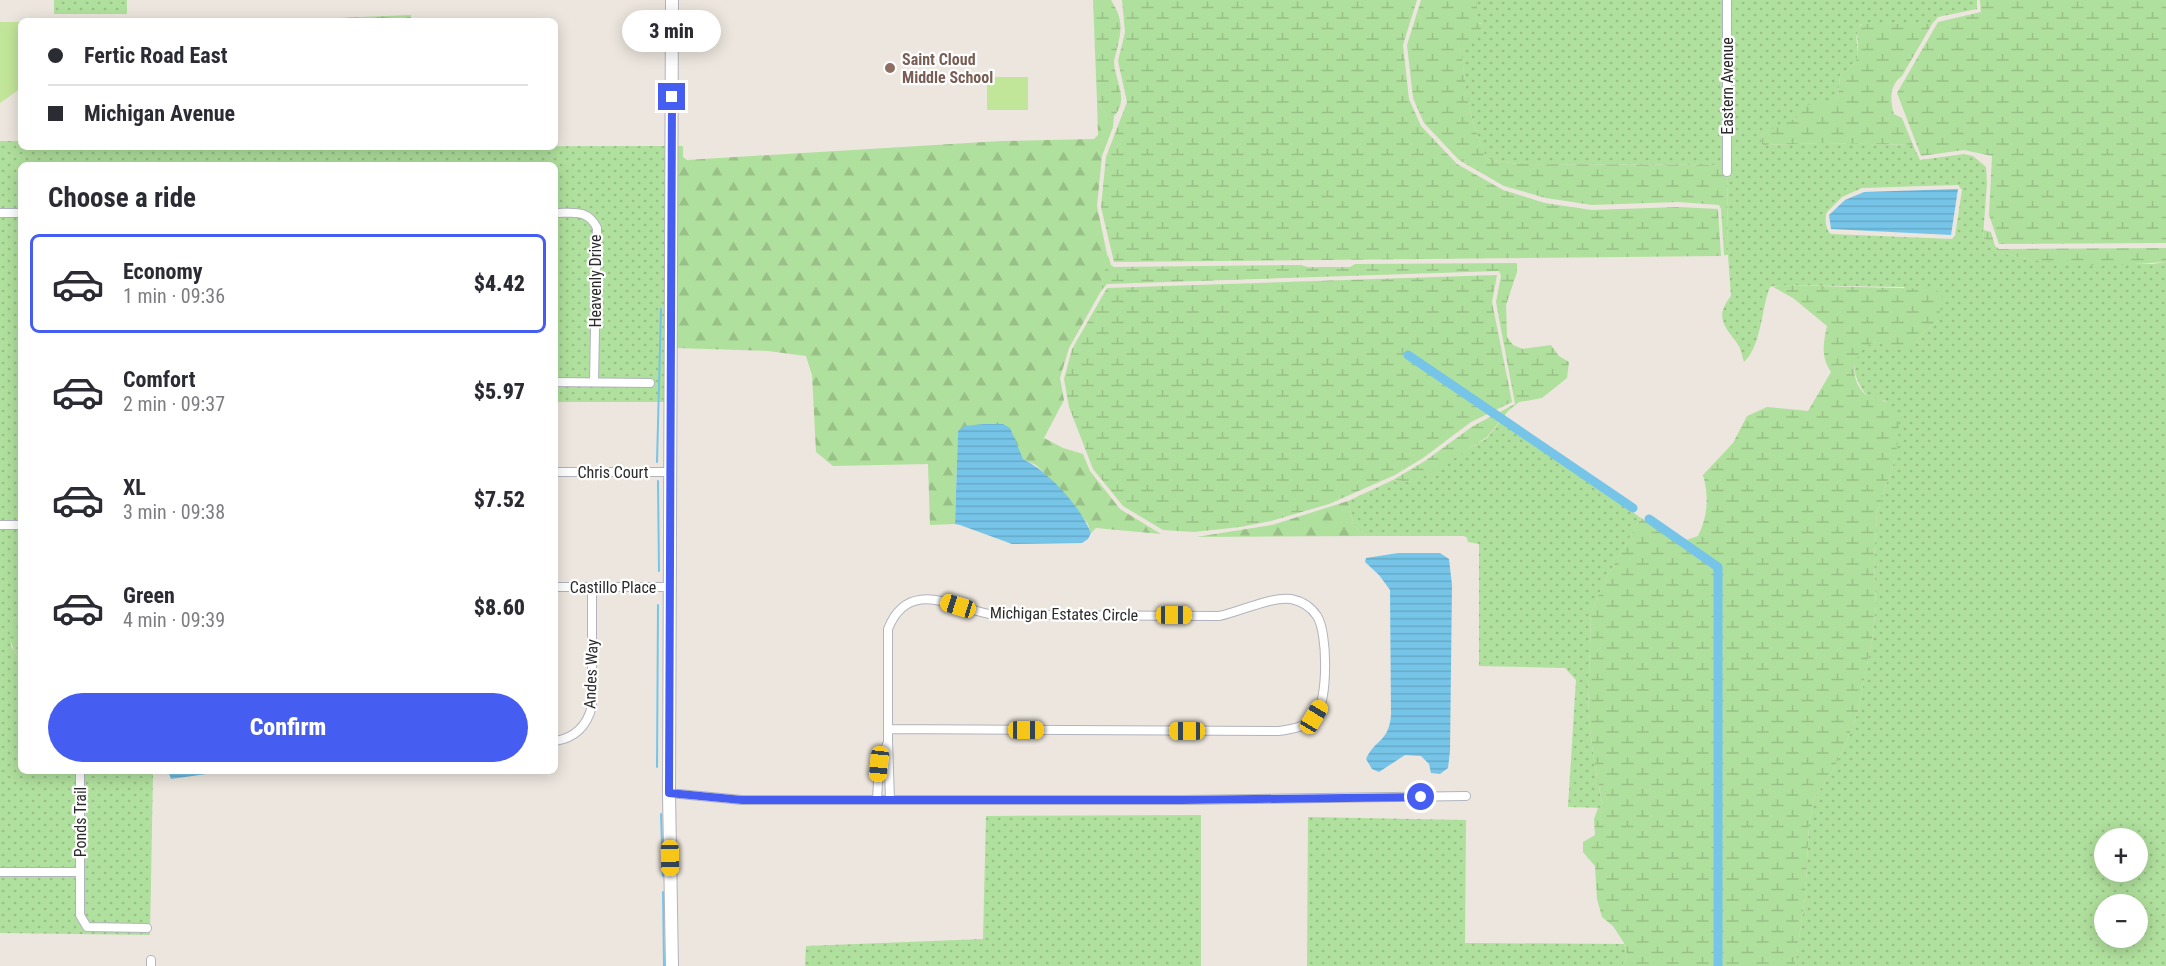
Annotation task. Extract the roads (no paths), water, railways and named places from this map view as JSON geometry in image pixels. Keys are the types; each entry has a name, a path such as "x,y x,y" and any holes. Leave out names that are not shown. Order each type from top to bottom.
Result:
{"street":[{"path":"672,0 669,793 672,966"},
{"name":"Eastern Avenue","path":"1727,0 1727,172"},
{"path":"0,213 18,213"},
{"name":"Heavenly Drive","path":"558,213 583,213 592,219 597,228 594,382"},
{"path":"558,382 650,382"},
{"name":"Chris Court","path":"558,472 672,472"},
{"path":"0,525 18,525"},
{"name":"Castillo Place","path":"558,587 670,587"},
{"name":"Andes Way","path":"558,740 569,737 583,728 592,706 592,587"},
{"name":"Michigan Estates Circle","path":"888,729 1279,731 1300,728 1314,717 1321,707 1324,691 1323,634 1318,616 1306,604 1290,599 1272,600 1219,616 994,615 930,598 916,600 905,605 894,615 888,629 888,729 888,741 890,800"},
{"name":"Michigan Estates Circle","path":"877,800 879,764 888,741"},
{"name":"Ponds Trail","path":"80,774 80,915 87,927 147,928"},
{"path":"669,793 742,800 1182,800 1466,796"},
{"name":"Ponds Trail","path":"0,872 80,872"}],"water":[{"path":"1958,189 1951,235 1831,229 1829,215 1845,200 1864,192"},
{"path":"1003,424 1010,428 1023,459 1043,472 1072,501 1091,533 1088,539 1082,543 1012,544 955,524 958,431 965,426"},
{"path":"1398,553 1440,553 1449,559 1452,585 1450,751 1448,768 1440,774 1431,773 1429,764 1421,756 1405,755 1379,772 1372,769 1366,759 1385,736 1391,715 1390,590 1365,562 1366,558"},
{"path":"169,774 207,774 171,779"}],"waterway":[{"path":"657,462 661,309"},
{"path":"1408,355 1633,508"},
{"path":"658,481 659,571"},
{"path":"1649,519 1718,567 1718,966"},
{"path":"657,767 658,605"},
{"path":"661,814 663,876"},
{"path":"663,892 664,966"}],"place":[{"name":"Saint Cloud Middle School","path":"890,68"}]}
